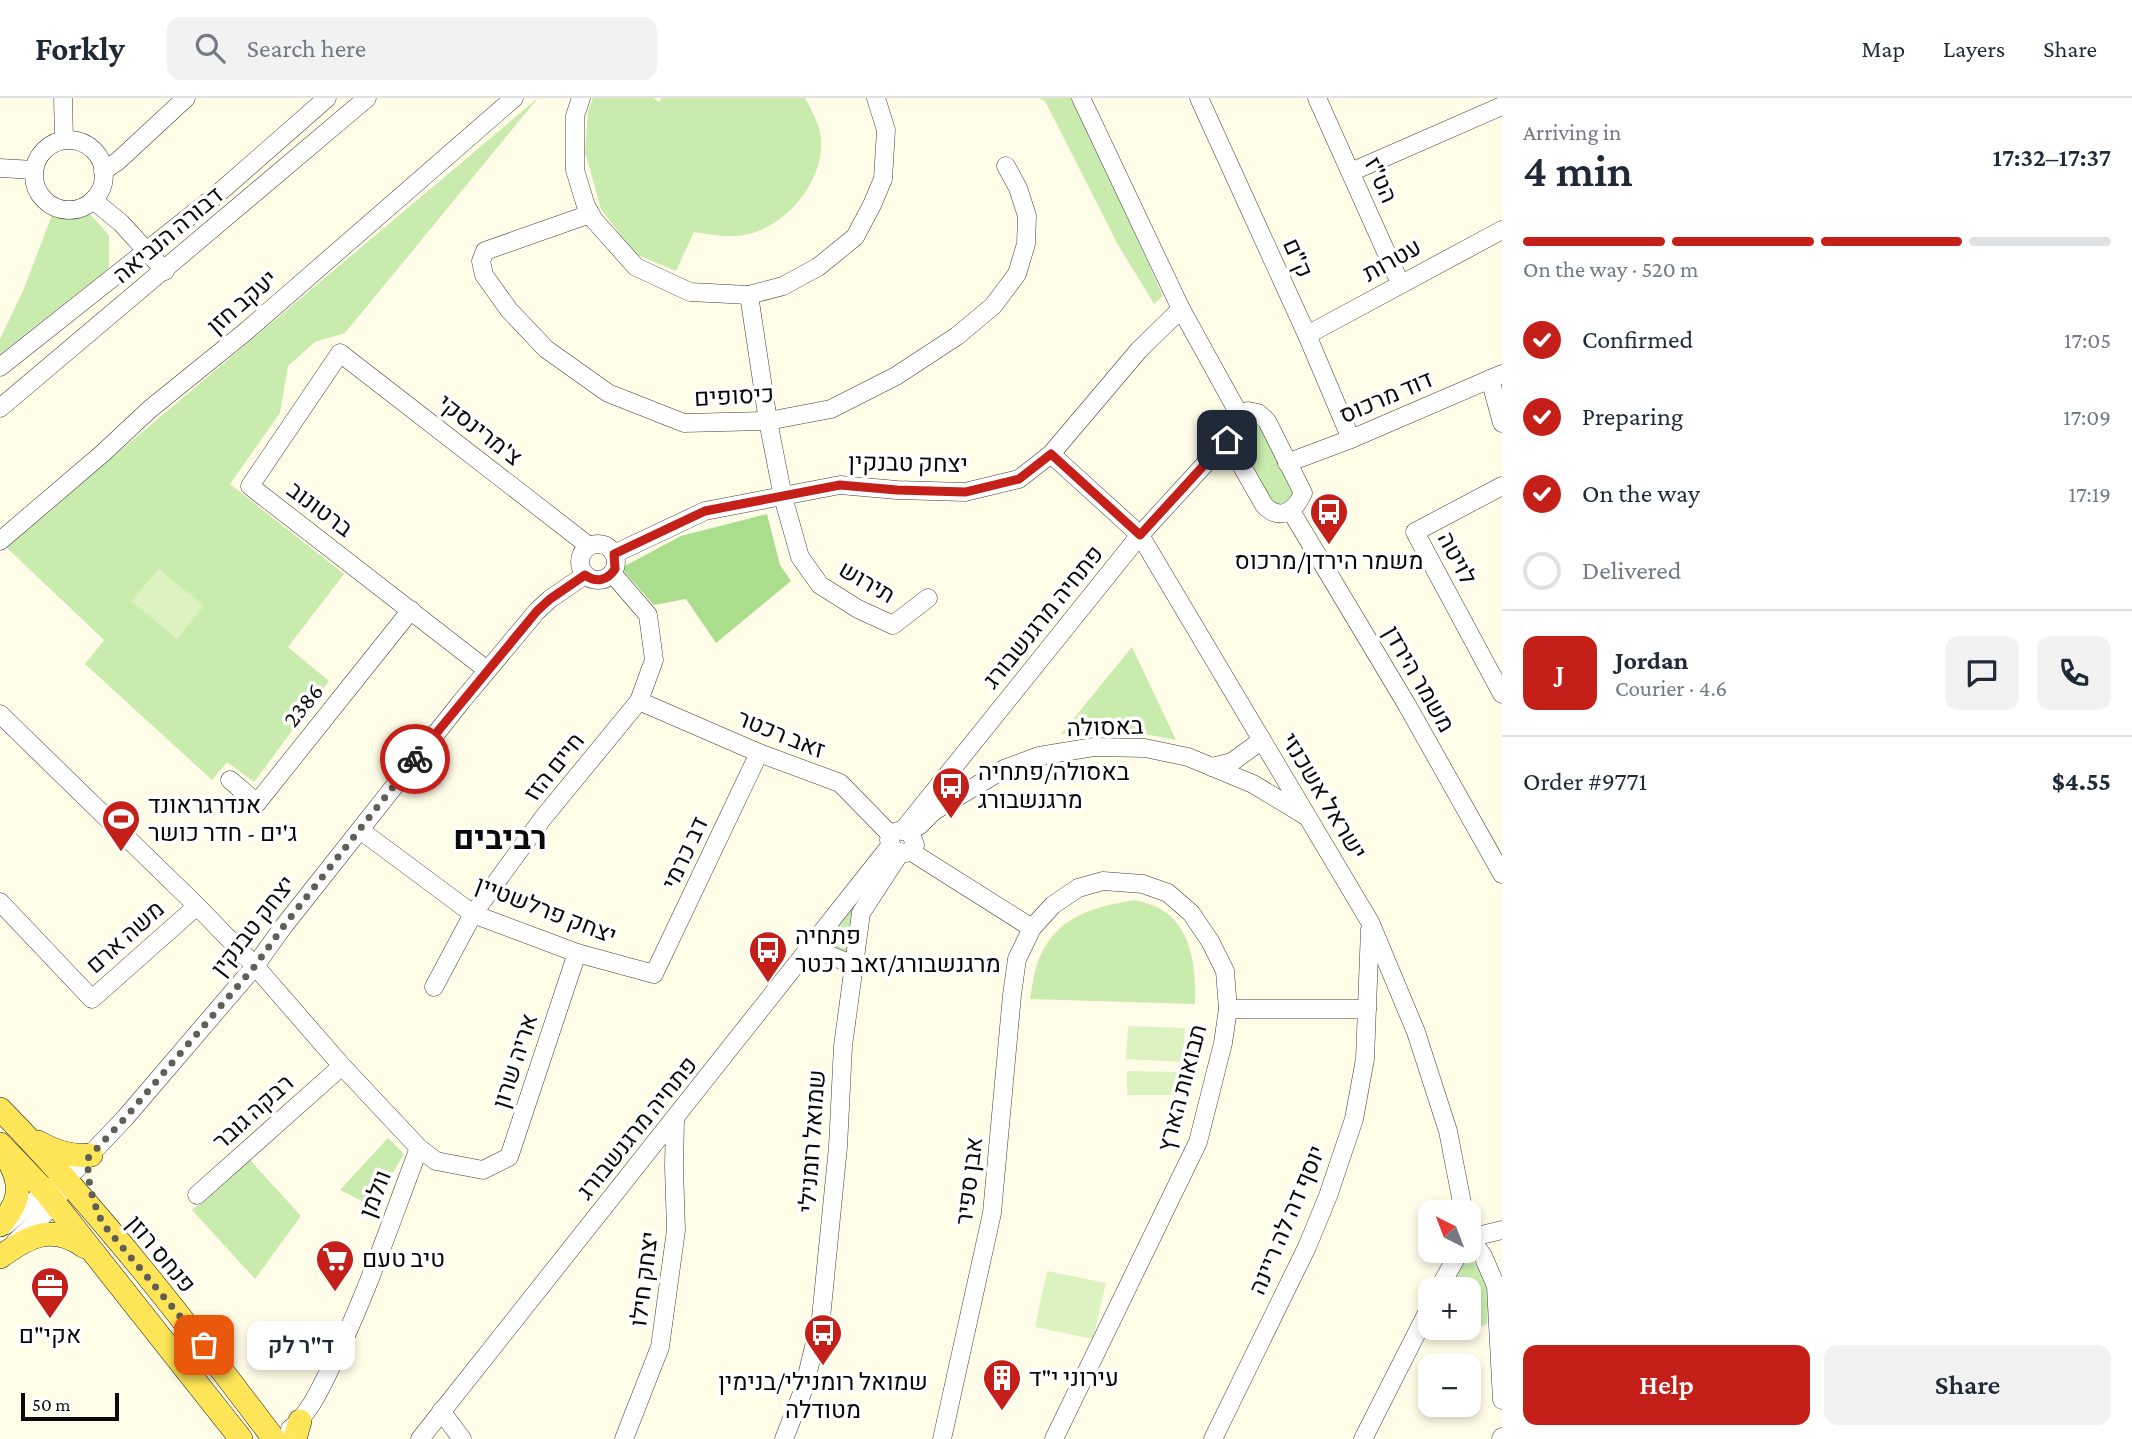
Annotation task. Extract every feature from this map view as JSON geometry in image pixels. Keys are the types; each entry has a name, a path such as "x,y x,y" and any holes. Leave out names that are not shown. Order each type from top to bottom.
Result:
{"main road":[{"name":"פנחס רוזן","path":"0,1109 67,1180 204,1345 276,1439"},
{"path":"25,1135 59,1152 89,1157 88,1183 103,1224"},
{"path":"0,1146 15,1173 18,1193 15,1206 0,1228"},
{"name":"פנחס רוזן","path":"0,1146 50,1198 241,1439"},
{"path":"0,1256 31,1238 54,1233 77,1240 94,1253"}],"street":[{"path":"63,98 64,140"},
{"path":"103,171 118,161 186,98"},
{"name":"דבורה הנביאה","path":"0,367 213,198 327,98"},
{"name":"דבורה הנביאה","path":"0,408 368,98"},
{"name":"יעקב חזן","path":"0,541 150,410 254,325 514,98"},
{"path":"581,98 575,116 575,170 594,220 636,267 690,292 749,295 783,286 818,267 855,237 883,179 886,130 876,98"},
{"path":"1081,98 1181,309 1239,414 1248,411 1258,413 1267,421 1303,493 1291,511 1279,513 1270,511 1264,505 1227,440"},
{"name":"ק\"ם","path":"1199,98 1307,335 1351,439"},
{"name":"הט\"ז","path":"1317,98 1400,283"},
{"path":"1351,172 1502,106"},
{"path":"64,140 90,147 97,154 104,177 93,200 84,207 72,210 48,204 38,192 34,180 34,170 43,152 64,140"},
{"name":"כיסופים","path":"590,214 485,251 481,261 484,275 509,310 546,349 608,393 684,424 768,421 831,409 896,376 957,335 993,306 1017,274 1027,244 1027,216 1018,188 1006,166"},
{"path":"0,168 34,170"},
{"path":"93,200 121,223 164,271"},
{"path":"121,223 126,252 121,271"},
{"name":"עטרות","path":"1307,335 1502,230"},
{"name":"תירוש","path":"749,295 768,421 783,497 800,557 820,585 858,609 893,625 928,598"},
{"name":"יצחק טבנקין","path":"614,554 705,511 840,485 965,492 1019,479 1051,454 1139,350 1181,309"},
{"name":"צ'מרינסקי","path":"340,353 589,546"},
{"name":"ברטונוב","path":"340,353 250,486 487,670"},
{"path":"1496,376 1502,424"},
{"name":"דוד מרכוס","path":"1287,463 1351,439 1496,376"},
{"name":"פתחיה מרגנשבורג","path":"420,1439 811,947 901,841 1140,535 1227,440 1226,433 1230,424 1239,414"},
{"name":"ישראל אשכנזי","path":"1051,454 1140,535 1370,922 1416,1032 1448,1131 1461,1200"},
{"name":"לויטה","path":"1502,486 1415,532 1502,694"},
{"name":"משמר הירדן","path":"1291,511 1407,705 1502,874"},
{"path":"601,544 611,549 614,554 616,564 608,577 596,580 581,570 580,559 584,549 589,546 601,544"},
{"name":"חיים הזז","path":"434,987 473,914 544,818 639,701 654,660 648,615 612,573"},
{"name":"יצחק טבנקין","path":"50,1198 255,966 359,830 537,611 585,575"},
{"name":"2386","path":"230,780 257,803 411,610"},
{"name":"זאב רכטר","path":"639,701 759,753 840,783 901,841 1032,928"},
{"name":"וולמן","path":"1,722 197,906 255,966 342,1066 419,1148 436,1161 483,1170"},
{"path":"1212,767 1232,762 1262,740"},
{"name":"באסולה","path":"901,841 934,811 1004,769 1039,756 1094,747 1145,748 1188,757 1253,784 1308,817"},
{"name":"דב כרמי","path":"654,974 759,753"},
{"name":"יצחק פרלשטיין","path":"359,830 473,914 577,953 654,974"},
{"name":"שמואל רומנילי","path":"783,1439 804,1388 821,1318 838,1147 843,1046 861,913 901,841"},
{"name":"תבואות הארץ","path":"1032,928 1053,905 1078,888 1103,881 1143,884 1168,893 1191,913 1210,942 1225,971 1228,1009 1223,1043 1198,1142 1054,1439"},
{"name":"משה ארם","path":"0,902 92,999 197,906"},
{"name":"יוסף דה לה ריינה","path":"1213,1439 1307,1247 1328,1196 1354,1119 1364,1059 1370,922"},
{"name":"אבן ספיר","path":"942,1439 992,1213 1017,959 1032,928"},
{"path":"811,947 853,965"},
{"name":"אריה שרון","path":"483,1170 509,1157 577,953"},
{"path":"1228,1009 1367,1009"},
{"name":"רבקה גובר","path":"197,1195 342,1066"},
{"name":"יצחק חילו","path":"624,1439 660,1347 676,1230 675,1119"},
{"name":"וולמן","path":"276,1439 298,1430 348,1334 419,1148"},
{"path":"651,1149 674,1167"},
{"path":"0,1228 50,1198"},
{"path":"0,1256 50,1198"},
{"path":"1481,1234 1502,1230"},
{"path":"1481,1253 1496,1286 1502,1400"},
{"path":"1363,1439 1418,1331"},
{"path":"441,1411 462,1439"}],"green space":[{"path":"538,98 345,333 315,342 288,366 280,413 230,484 344,574 288,647 329,681 254,782 227,762 212,780 85,664 104,640 6,547"},
{"path":"593,98 653,98 659,102 662,98 805,98 817,122 821,138 817,168 811,183 792,209 767,227 738,236 694,232 676,271 635,254 601,209 585,152 588,111"},
{"path":"1039,98 1075,98 1163,296 1154,304 1117,243 1045,101"},
{"path":"90,214 109,235 109,268 0,354 0,339 23,291 52,215 74,218"},
{"path":"1251,420 1261,424 1295,490 1290,500 1279,506 1269,502 1235,439 1235,430 1242,422"},
{"path":"767,514 780,565 791,581 716,643 686,599 654,605 621,568 681,536"},
{"path":"159,569 204,606 177,639 131,601"},
{"path":"1132,647 1176,740 1119,729 1061,734"},
{"path":"896,854 851,922 847,956 816,945"},
{"path":"1136,900 1157,907 1169,915 1185,936 1193,963 1195,1004 1030,999 1035,971 1043,950 1063,926 1088,911"},
{"path":"1128,1026 1185,1028 1183,1062 1126,1059"},
{"path":"1127,1071 1178,1072 1177,1095 1127,1095"},
{"path":"388,1138 404,1154 372,1206 340,1190"},
{"path":"250,1160 301,1216 255,1279 192,1210"},
{"path":"1463,1264 1475,1264 1481,1273 1487,1288 1487,1324 1481,1327 1481,1277 1455,1277"},
{"path":"1047,1271 1106,1283 1093,1339 1035,1327"}],"way so far":[{"path":"204,1345 103,1224 88,1183 88,1158 255,966 415,759"}],"place":[{"name":"משמר הירדן/מרכוס","path":"1329,546"},
{"name":"באסולה/פתחיה מרגנשבורג","path":"951,820"},
{"name":"אנדרגראונד ג'ים - חדר כושר","path":"121,853"},
{"name":"פתחיה מרגנשבורג/זאב רכטר","path":"768,984"},
{"name":"טיב טעם","path":"335,1293"},
{"name":"אקי\"ם","path":"50,1320"},
{"name":"ד\"ר לק","path":"204,1345"},
{"name":"שמואל רומנילי/בנימין מטודלה","path":"823,1367"},
{"name":"עירוני י\"ד","path":"1002,1412"}],"district":[{"name":"רביבים","path":"500,838"}],"route":[{"path":"415,759 537,611 550,599 585,575 596,580 608,577 615,569 614,554 705,511 840,485 965,492 1019,479 1051,454 1140,535 1227,440"}]}
